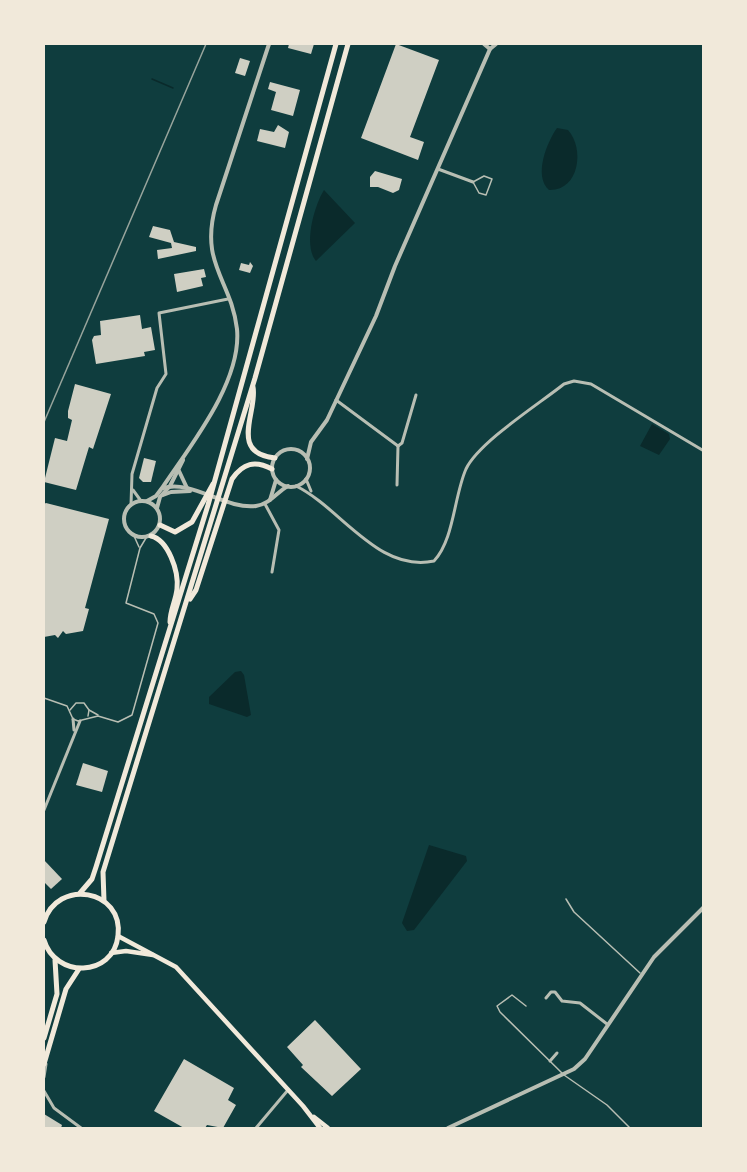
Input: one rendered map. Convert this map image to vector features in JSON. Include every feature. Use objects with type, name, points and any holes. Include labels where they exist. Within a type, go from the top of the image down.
[{"type":"main road","points":[[80,893],[94,874],[214,483],[336,44]]},
{"type":"main road","points":[[104,901],[103,872],[253,385],[348,44]]},
{"type":"main road","points":[[253,385],[255,395],[246,428],[249,440],[262,455],[275,458]]},
{"type":"main road","points":[[186,605],[196,590],[236,472],[250,463],[263,464],[272,469]]},
{"type":"main road","points":[[160,525],[176,532],[186,528],[202,504],[208,488],[214,483]]},
{"type":"main road","points":[[148,537],[160,540],[165,546],[177,576],[178,588],[170,614],[170,628]]},
{"type":"main road","points":[[44,922],[51,906],[59,899],[80,893],[104,901],[116,916],[118,936],[111,953],[103,962],[79,969],[67,967],[56,960],[45,947],[44,940]]},
{"type":"main road","points":[[118,936],[176,967],[310,1114],[320,1128]]},
{"type":"main road","points":[[111,953],[126,951],[156,955]]},
{"type":"main road","points":[[44,1038],[57,994],[56,960]]},
{"type":"main road","points":[[44,1065],[66,989],[79,969]]},
{"type":"main road","points":[[310,1114],[328,1128]]},
{"type":"street","points":[[131,505],[156,496],[162,488],[209,416],[235,358],[237,330],[214,263],[212,225],[269,44]]},
{"type":"street","points":[[484,44],[490,49]]},
{"type":"street","points":[[311,493],[306,479],[311,442],[336,400],[376,316],[395,266],[490,49],[496,44]]},
{"type":"street","points":[[438,169],[473,182]]},
{"type":"street","points":[[184,456],[170,486],[160,497],[157,508],[160,525],[148,537],[134,536],[125,528],[123,521],[131,505],[132,474],[157,388],[166,374],[159,313],[228,299]]},
{"type":"street","points":[[276,480],[311,493],[383,552],[417,563],[435,561],[444,545],[462,480],[474,458],[488,443],[564,384],[574,381],[585,382],[600,388],[704,451]]},
{"type":"street","points":[[398,486],[398,446],[402,443],[416,395]]},
{"type":"street","points":[[336,400],[398,446]]},
{"type":"street","points":[[298,451],[311,442]]},
{"type":"street","points":[[270,500],[276,480],[272,469],[275,458],[285,450],[298,451],[307,459]]},
{"type":"street","points":[[178,471],[187,489]]},
{"type":"street","points":[[296,486],[306,479]]},
{"type":"street","points":[[162,488],[170,486],[187,489],[246,506],[265,504],[288,486]]},
{"type":"street","points":[[132,489],[144,501],[157,508]]},
{"type":"street","points":[[160,497],[171,492],[194,491]]},
{"type":"street","points":[[265,504],[279,530],[272,572]]},
{"type":"street","points":[[74,719],[74,732]]},
{"type":"street","points":[[44,810],[79,721]]},
{"type":"street","points":[[446,1128],[564,1075],[585,1059],[654,957],[704,907]]},
{"type":"street","points":[[546,998],[550,992],[555,992],[562,1001],[580,1003],[608,1024]]},
{"type":"street","points":[[44,1077],[47,1052]]},
{"type":"street","points":[[550,1061],[557,1053]]},
{"type":"street","points":[[255,1128],[288,1090]]},
{"type":"street","points":[[44,1091],[50,1104],[81,1128]]},
{"type":"lane","points":[[483,176],[492,179],[486,195],[479,193],[473,182],[483,176]]},
{"type":"lane","points":[[134,536],[140,548]]},
{"type":"lane","points":[[70,710],[76,703],[81,702],[98,716],[118,722],[132,715],[158,623],[154,614],[126,603],[140,548],[148,537]]},
{"type":"lane","points":[[44,698],[70,710],[74,719],[79,721],[98,716]]},
{"type":"lane","points":[[88,717],[89,710]]},
{"type":"lane","points":[[566,899],[574,912],[641,974]]},
{"type":"lane","points":[[526,1006],[512,995],[497,1006],[500,1012],[564,1075],[607,1105],[630,1128]]},
{"type":"water","points":[[557,128],[568,130],[573,138],[577,158],[576,168],[567,184],[549,190],[542,176],[543,159]]},
{"type":"water","points":[[324,190],[355,223],[316,261],[310,246],[311,226]]},
{"type":"water","points":[[652,424],[669,434],[670,439],[659,455],[640,446]]},
{"type":"water","points":[[241,671],[244,675],[251,715],[247,717],[209,704],[209,697],[235,672]]},
{"type":"water","points":[[429,845],[466,856],[467,861],[414,930],[407,931],[402,923]]},
{"type":"building","points":[[289,44],[314,44],[311,54],[288,48]]},
{"type":"building","points":[[396,44],[439,60],[410,137],[424,142],[418,160],[361,138]]},
{"type":"building","points":[[240,58],[250,61],[245,76],[235,73]]},
{"type":"building","points":[[270,82],[300,90],[293,116],[271,110],[276,92],[268,89]]},
{"type":"building","points":[[278,125],[289,132],[285,148],[257,141],[260,129],[274,132]]},
{"type":"building","points":[[375,171],[402,179],[399,190],[393,193],[378,187],[370,187],[370,177]]},
{"type":"building","points":[[153,226],[170,230],[174,242],[196,247],[196,251],[158,259],[157,250],[172,248],[171,243],[149,237]]},
{"type":"building","points":[[250,262],[253,266],[250,273],[239,270],[241,263],[249,265]]},
{"type":"building","points":[[204,269],[206,277],[201,278],[203,286],[177,292],[174,274]]},
{"type":"building","points":[[140,315],[142,329],[151,327],[155,350],[144,352],[145,356],[96,364],[92,340],[94,336],[101,335],[100,321]]},
{"type":"building","points":[[75,384],[111,394],[93,449],[89,447],[76,490],[44,482],[55,438],[67,441],[72,420],[68,418],[68,411]]},
{"type":"building","points":[[144,458],[156,461],[151,482],[143,482],[139,478]]},
{"type":"building","points":[[44,504],[109,519],[85,608],[89,609],[83,631],[66,634],[63,631],[58,638],[55,635],[44,637]]},
{"type":"building","points":[[83,763],[108,771],[102,792],[76,785]]},
{"type":"building","points":[[44,860],[62,879],[51,889],[44,882]]},
{"type":"building","points":[[315,1020],[361,1069],[332,1096],[301,1067],[303,1065],[287,1047]]},
{"type":"building","points":[[184,1059],[234,1088],[228,1100],[236,1105],[223,1128],[207,1125],[205,1128],[184,1128],[154,1111]]},
{"type":"building","points":[[44,1114],[62,1125],[61,1128],[44,1128]]},
{"type":"waterway","points":[[152,79],[173,88]]},
{"type":"railway","points":[[44,422],[206,44]]}]
